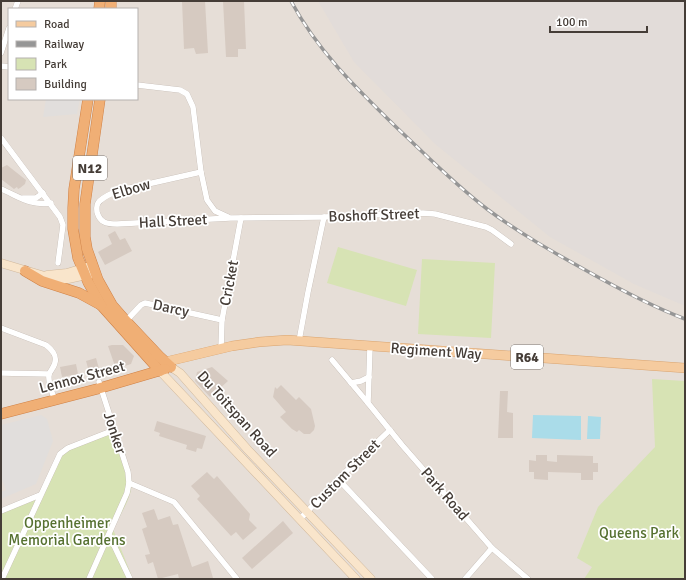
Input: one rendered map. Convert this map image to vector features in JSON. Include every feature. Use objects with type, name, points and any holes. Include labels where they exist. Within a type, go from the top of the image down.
[{"type":"highway","name":"N12","points":[[84,272],[78,258],[74,238],[73,208],[75,182],[88,100]]},
{"type":"highway","name":"N12","points":[[94,268],[87,250],[84,210],[100,100]]},
{"type":"highway","name":"Du Toitspan Road","points":[[94,268],[98,280],[107,296],[162,366]]},
{"type":"highway","points":[[25,271],[42,281],[78,293],[101,305]]},
{"type":"highway","name":"Du Toitspan Road","points":[[84,272],[101,305],[162,366]]},
{"type":"highway","name":"Lennox Street","points":[[1,414],[162,366]]},
{"type":"highway","name":"Lennox Street","points":[[1,407],[54,397]]},
{"type":"main road","name":"Regiment Way","points":[[162,366],[177,358],[189,357],[221,348],[259,342],[299,341],[685,368]]},
{"type":"street","points":[[1,53],[8,31]]},
{"type":"street","points":[[138,85],[183,92],[190,100],[193,107],[205,196],[208,203],[218,213],[230,218]]},
{"type":"street","points":[[1,138],[51,203],[63,222],[58,263]]},
{"type":"street","name":"Elbow","points":[[117,224],[106,223],[99,217],[97,208],[98,203],[107,196],[122,189],[201,172]]},
{"type":"street","points":[[1,189],[33,204],[51,203]]},
{"type":"street","points":[[22,198],[32,199],[43,193]]},
{"type":"street","name":"Boshoff Street","points":[[230,218],[324,217],[423,213],[435,214],[486,227],[512,244]]},
{"type":"street","points":[[299,341],[324,217]]},
{"type":"street","name":"Hall Street","points":[[117,224],[230,218]]},
{"type":"street","name":"Cricket","points":[[221,348],[222,320],[241,218]]},
{"type":"street","points":[[1,263],[58,280],[68,280],[94,268]]},
{"type":"street","name":"Darcy","points":[[126,321],[145,302],[222,320]]},
{"type":"street","points":[[1,328],[46,345],[53,350],[56,356],[56,362],[49,374],[50,386],[54,397]]},
{"type":"street","points":[[368,403],[370,346]]},
{"type":"street","name":"Park Road","points":[[332,360],[492,548],[528,579]]},
{"type":"street","name":"Du Toitspan Road","points":[[162,366],[180,373],[248,450],[371,579]]},
{"type":"street","name":"Du Toitspan Road","points":[[162,366],[356,579]]},
{"type":"street","points":[[1,373],[49,374]]},
{"type":"street","points":[[351,383],[361,381],[369,377]]},
{"type":"street","name":"Jonker","points":[[100,385],[128,472],[129,483]]},
{"type":"street","points":[[2,579],[57,459],[68,448],[114,430]]},
{"type":"street","name":"Custom Street","points":[[300,519],[338,479],[390,430]]},
{"type":"street","points":[[338,479],[432,579]]},
{"type":"street","points":[[89,579],[127,494],[129,483],[174,502],[237,579]]},
{"type":"street","points":[[1,511],[40,495]]},
{"type":"street","points":[[109,535],[130,579]]},
{"type":"street","points":[[465,579],[492,548]]},
{"type":"shaded area","points":[[1,1],[685,1],[685,579],[1,579]]},
{"type":"shaded area","points":[[318,1],[685,1],[685,306],[634,284],[550,237],[435,144],[354,62]]},
{"type":"shaded area","points":[[46,100],[80,100],[77,114],[43,117]]},
{"type":"shaded area","points":[[41,415],[47,419],[53,441],[36,484],[1,499],[1,492],[6,490],[1,477],[1,425]]},
{"type":"green space","points":[[338,247],[417,270],[406,306],[327,283]]},
{"type":"green space","points":[[422,259],[495,263],[491,338],[418,334]]},
{"type":"green space","name":"Queens Park","points":[[652,379],[685,381],[685,579],[584,579],[592,567],[577,558],[598,507],[655,447]]},
{"type":"green space","name":"Oppenheimer Memorial Gardens","points":[[117,431],[132,481],[132,487],[123,511],[113,529],[133,579],[1,579],[1,512],[43,493],[62,452]]},
{"type":"water","points":[[533,415],[581,416],[581,440],[532,438]]},
{"type":"water","points":[[588,416],[601,417],[600,439],[587,439]]},
{"type":"building","points":[[182,1],[205,1],[208,53],[196,54],[194,48],[184,49]]},
{"type":"building","points":[[223,1],[244,1],[246,49],[238,49],[238,57],[226,57]]},
{"type":"building","points":[[7,165],[26,180],[25,184],[20,188],[18,189],[17,187],[14,189],[1,179],[1,168]]},
{"type":"building","points":[[115,231],[120,240],[125,238],[132,251],[105,265],[98,252],[112,244],[108,235]]},
{"type":"building","points":[[123,345],[134,356],[131,364],[116,369],[108,346]]},
{"type":"building","points":[[96,358],[100,372],[90,375],[86,361]]},
{"type":"building","points":[[76,364],[78,374],[62,377],[60,367]]},
{"type":"building","points":[[212,367],[228,381],[210,397],[195,381],[197,372]]},
{"type":"building","points":[[281,385],[296,400],[299,397],[311,409],[315,426],[314,430],[310,434],[304,434],[299,430],[297,432],[280,417],[286,412],[273,397],[275,387],[277,389]]},
{"type":"building","points":[[500,391],[508,391],[507,412],[513,413],[513,438],[498,438]]},
{"type":"building","points":[[157,421],[206,436],[202,449],[197,448],[196,452],[186,449],[187,445],[159,436],[160,433],[154,431]]},
{"type":"building","points":[[536,455],[547,455],[547,461],[557,462],[557,455],[593,456],[593,463],[598,463],[598,472],[593,472],[593,480],[581,480],[581,473],[548,472],[548,480],[534,479],[534,472],[529,472],[529,460],[536,461]]},
{"type":"building","points":[[207,472],[214,479],[217,476],[250,514],[249,520],[257,528],[243,540],[236,532],[231,536],[197,499],[200,496],[191,486]]},
{"type":"building","points":[[154,509],[158,520],[170,516],[173,525],[178,524],[192,567],[208,561],[213,578],[179,579],[178,574],[158,579],[153,562],[148,564],[145,555],[150,554],[142,529],[147,527],[142,513]]},
{"type":"building","points":[[283,521],[293,533],[252,569],[242,558]]},
{"type":"railway","points":[[291,1],[313,36],[351,82],[451,179],[487,209],[511,226],[562,257],[635,297],[685,319]]}]
